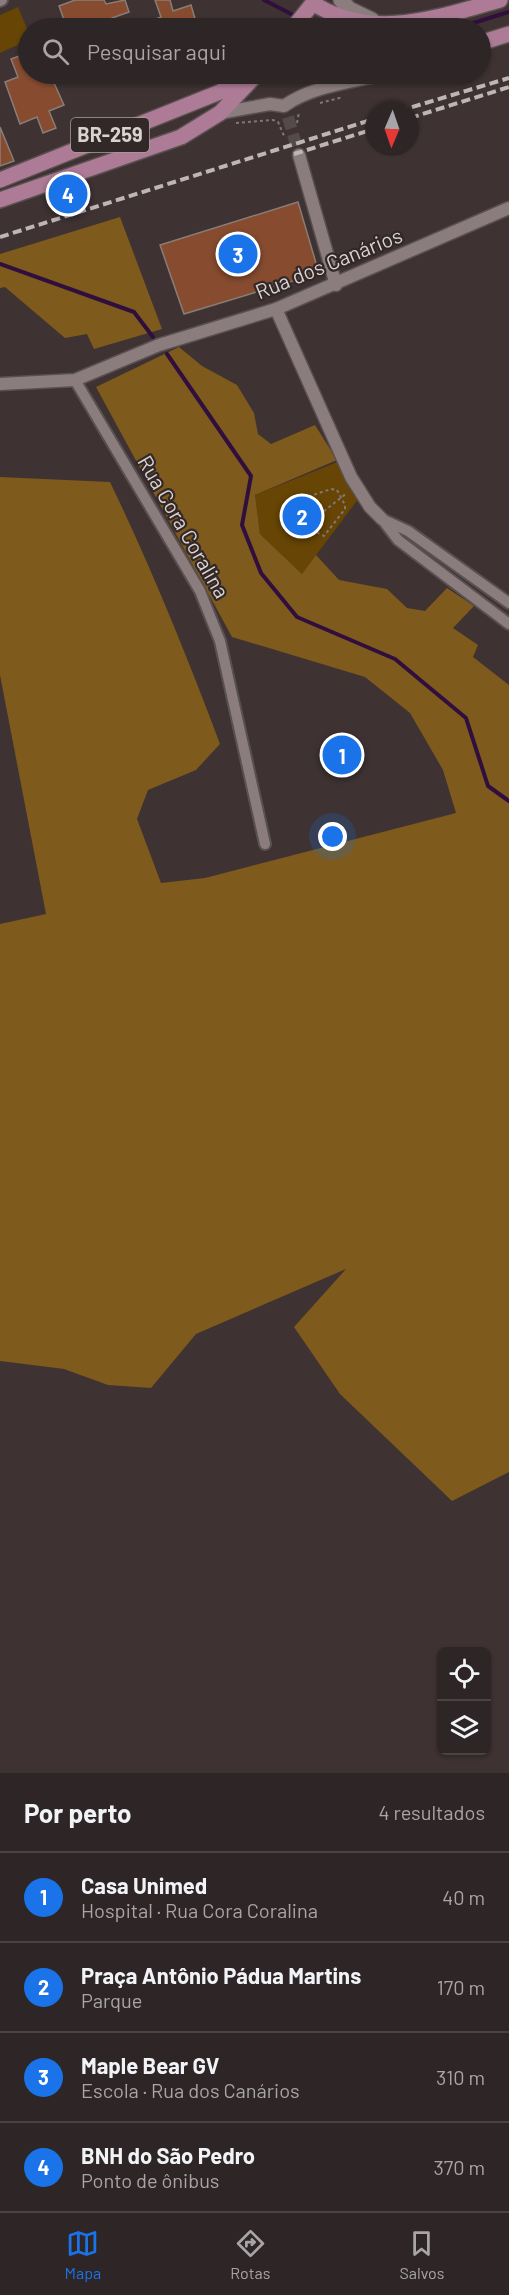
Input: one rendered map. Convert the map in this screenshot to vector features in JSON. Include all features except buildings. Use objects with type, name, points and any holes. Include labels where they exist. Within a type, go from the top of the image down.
[{"type":"main road","points":[[341,0],[356,13],[367,18]]},
{"type":"main road","points":[[433,18],[500,0]]},
{"type":"main road","points":[[301,18],[312,3],[340,18]]},
{"type":"main road","points":[[491,40],[509,34]]},
{"type":"main road","name":"BR-259","points":[[0,180],[236,84]]},
{"type":"main road","name":"BR-259","points":[[0,200],[181,137],[218,114],[246,84]]},
{"type":"main road","points":[[91,143],[101,164]]},
{"type":"street","points":[[218,114],[270,104],[290,115],[310,92],[343,84]]},
{"type":"street","points":[[299,155],[336,285]]},
{"type":"street","name":"Rua dos Canários","points":[[0,384],[75,380],[159,345],[276,309],[336,285],[509,208]]},
{"type":"street","points":[[276,309],[356,486],[398,540],[509,624]]},
{"type":"street","name":"Rua Cora Coralina","points":[[75,380],[200,591],[210,614],[220,641],[266,844]]},
{"type":"street","points":[[382,519],[408,531],[509,603]]},
{"type":"path","points":[[290,115],[297,117],[302,108]]},
{"type":"path","points":[[218,114],[236,123],[273,120],[278,122],[285,138]]},
{"type":"path","points":[[319,515],[356,486]]},
{"type":"path","points":[[303,508],[301,499],[331,489],[337,490],[342,497],[345,509],[324,536],[316,532]]},
{"type":"path","points":[[303,508],[312,509],[319,515],[320,524],[316,532],[307,536],[295,530],[293,517],[303,508]]},
{"type":"shaded area","points":[[18,7],[23,18],[18,18],[18,45],[0,53],[0,15]]},
{"type":"shaded area","points":[[120,217],[162,329],[94,349],[87,334],[65,338],[5,287],[0,288],[0,254]]},
{"type":"shaded area","points":[[179,347],[202,366],[237,385],[254,413],[258,434],[271,444],[315,425],[337,460],[255,495],[260,534],[302,574],[316,555],[339,580],[387,589],[407,608],[425,611],[447,588],[474,606],[453,628],[478,645],[473,657],[509,685],[509,1472],[452,1501],[340,1394],[294,1327],[346,1269],[196,1334],[151,1388],[108,1385],[64,1369],[0,1361],[0,924],[46,914],[0,675],[0,477],[110,482],[195,678],[220,744],[196,770],[148,790],[137,819],[161,883],[205,878],[456,813],[443,770],[410,713],[365,677],[232,637],[96,387]]},
{"type":"shaded area","points":[[340,461],[359,498],[302,574],[260,534],[255,495]]},
{"type":"waterway","points":[[264,0],[297,17]]},
{"type":"waterway","points":[[490,18],[509,12]]},
{"type":"waterway","points":[[0,264],[134,312],[153,337]]},
{"type":"waterway","points":[[167,354],[251,476],[242,525],[261,573],[297,617],[395,659],[466,718],[488,786],[509,801]]},
{"type":"tunnel","points":[[288,117],[299,155]]},
{"type":"railway","points":[[491,83],[509,78]]},
{"type":"railway","points":[[419,105],[489,84]]},
{"type":"railway","points":[[419,115],[509,87]]},
{"type":"railway","points":[[0,237],[365,122]]},
{"type":"railway","points":[[294,154],[365,132]]},
{"type":"place","name":"BNH do São Pedro","points":[[68,194]]},
{"type":"place","name":"Maple Bear GV","points":[[238,254]]},
{"type":"place","name":"Praça Antônio Pádua Martins","points":[[302,516]]},
{"type":"place","name":"Casa Unimed","points":[[342,755]]}]
